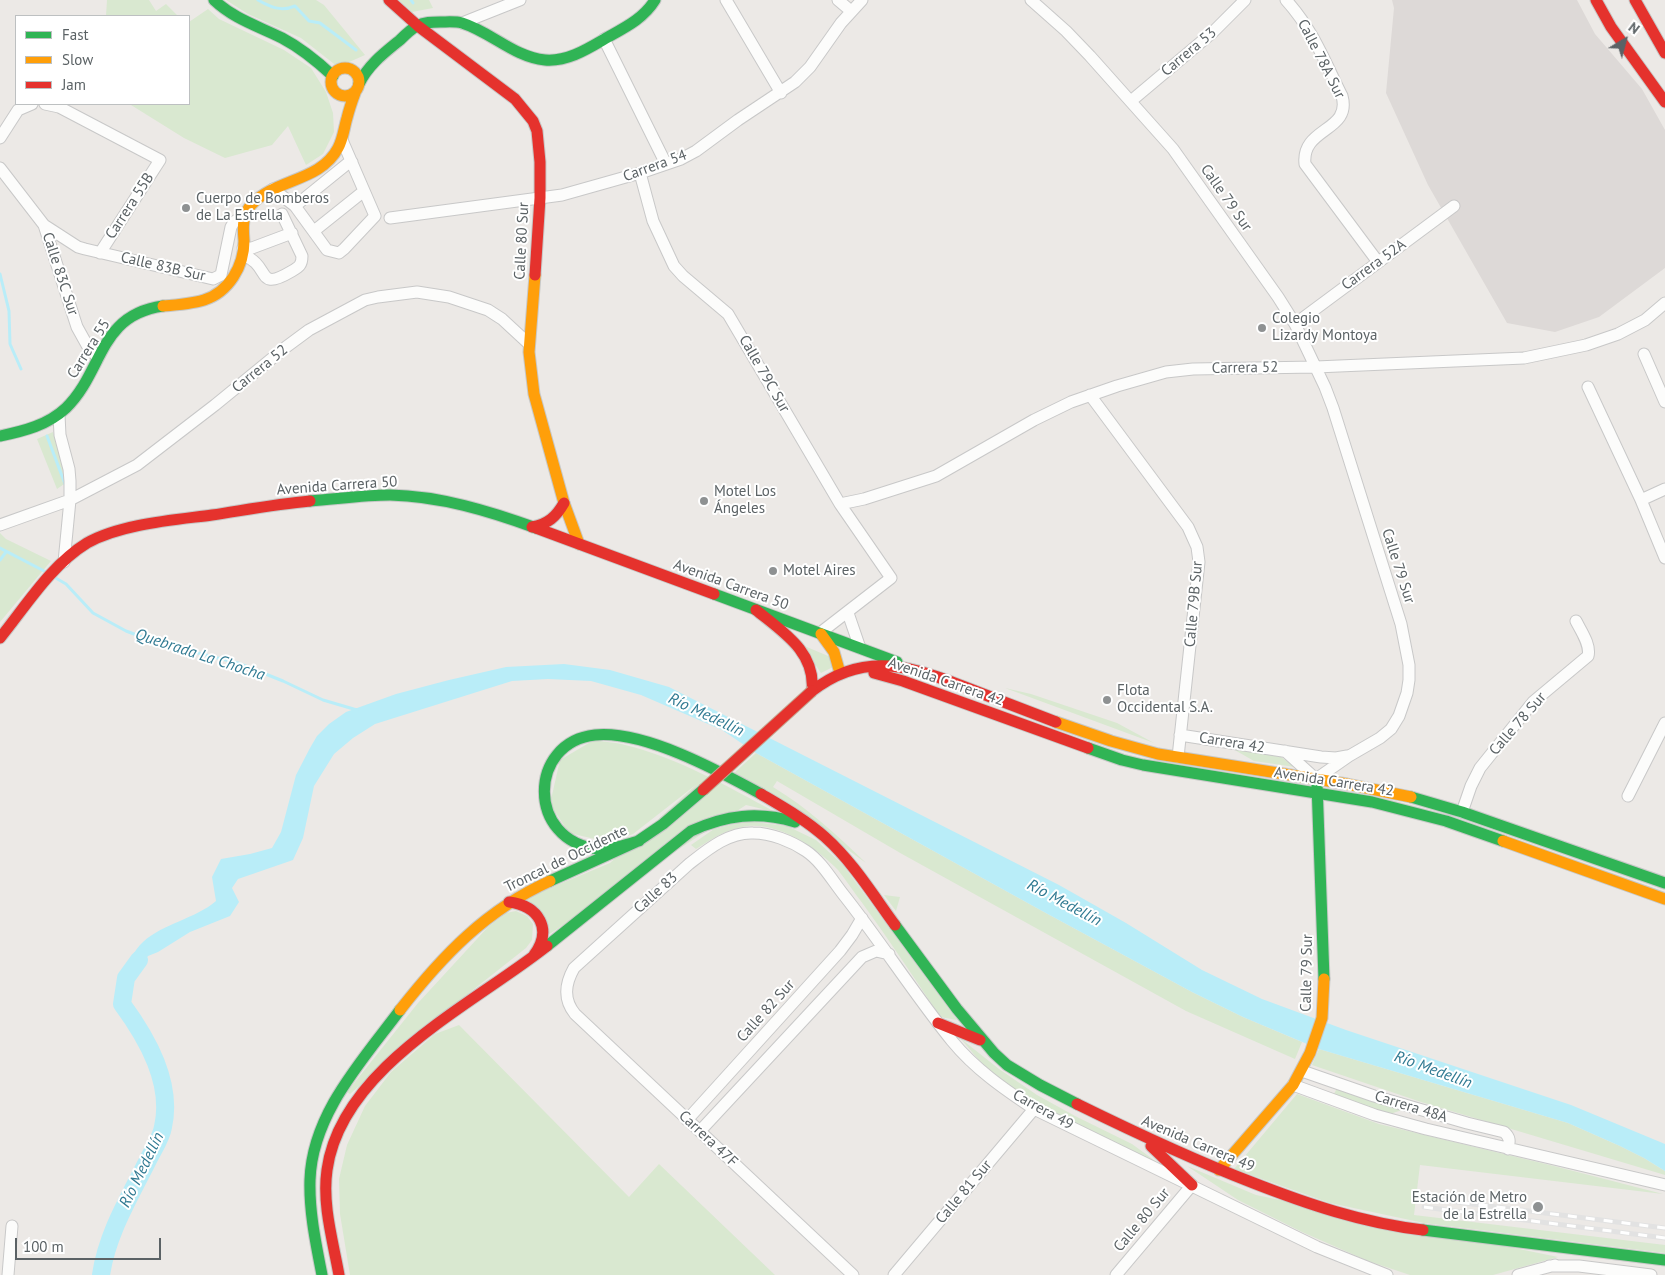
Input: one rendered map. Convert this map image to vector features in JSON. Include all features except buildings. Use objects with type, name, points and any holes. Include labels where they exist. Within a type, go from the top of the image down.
[{"type":"main road","points":[[214,0],[230,15],[298,47],[332,76]]},
{"type":"main road","name":"Calle 80 Sur","points":[[389,0],[418,26],[515,99],[533,121],[537,131],[540,162],[540,198],[533,314],[528,352],[534,394],[553,449],[564,504],[579,544]]},
{"type":"main road","points":[[245,215],[249,207],[257,199],[273,189],[323,167],[337,152],[362,76],[371,64],[418,26],[432,22],[462,23],[477,29],[513,50],[544,60],[571,56],[635,21],[645,13],[655,0]]},
{"type":"main road","points":[[1596,0],[1615,33],[1665,102]]},
{"type":"main road","points":[[1635,0],[1665,53]]},
{"type":"main road","points":[[346,121],[332,85],[332,76],[338,70],[363,67],[371,64]]},
{"type":"main road","points":[[346,69],[351,70],[357,75],[357,89]]},
{"type":"main road","points":[[336,93],[346,96],[357,89]]},
{"type":"main road","name":"Carrera 55","points":[[0,436],[24,431],[59,415],[77,396],[98,358],[119,326],[138,313],[162,305],[185,304],[218,294],[229,282],[243,252],[245,215]]},
{"type":"main road","name":"Avenida Carrera 50","points":[[0,638],[60,565],[86,544],[108,533],[157,523],[300,502],[389,495],[435,499],[473,508],[532,527],[913,668]]},
{"type":"main road","points":[[532,527],[550,522],[558,515],[564,504]]},
{"type":"main road","points":[[756,610],[805,656],[814,674],[812,691]]},
{"type":"main road","points":[[820,633],[836,652],[840,664],[840,673]]},
{"type":"main road","name":"Avenida Carrera 42","points":[[840,673],[880,664],[913,668],[1116,743],[1158,754],[1316,779],[1411,797],[1462,812],[1665,883]]},
{"type":"main road","name":"Troncal de Occidente","points":[[322,1275],[310,1212],[309,1190],[310,1169],[320,1128],[329,1109],[390,1023],[418,988],[462,939],[492,914],[509,902],[542,885],[639,841],[668,820],[703,790],[812,691],[829,678],[840,673]]},
{"type":"main road","name":"Avenida Carrera 42","points":[[840,673],[874,673],[903,681],[1122,760],[1247,783],[1372,802],[1426,815],[1665,899]]},
{"type":"main road","points":[[639,841],[612,848],[598,849],[580,844],[563,835],[554,826],[548,816],[544,799],[544,787],[547,773],[554,760],[564,748],[574,741],[590,735],[608,734],[668,750],[733,778],[808,824],[835,846]]},
{"type":"main road","points":[[1180,740],[1218,751],[1260,770]]},
{"type":"main road","points":[[1198,760],[1247,783]]},
{"type":"main road","name":"Calle 79 Sur","points":[[1219,1170],[1293,1085],[1310,1053],[1322,1018],[1324,1001],[1316,779]]},
{"type":"main road","points":[[340,1275],[327,1210],[326,1190],[331,1151],[346,1115],[357,1099],[400,1052],[528,960],[691,831],[736,815],[758,814],[780,817],[803,825],[835,846]]},
{"type":"main road","name":"Avenida Carrera 49","points":[[835,846],[861,878],[956,1009],[983,1042],[1008,1065],[1024,1076],[1138,1135],[1219,1170],[1301,1202],[1363,1220],[1411,1228],[1665,1260]]},
{"type":"main road","points":[[509,902],[519,903],[528,907],[536,914],[541,924],[541,944],[536,953],[528,960]]},
{"type":"main road","points":[[938,1022],[983,1042]]},
{"type":"main road","points":[[1138,1135],[1192,1185]]},
{"type":"street","points":[[462,23],[520,0]]},
{"type":"street","points":[[726,0],[781,93]]},
{"type":"street","points":[[838,0],[851,11]]},
{"type":"street","name":"Carrera 54","points":[[390,218],[562,195],[640,173],[696,151],[738,120],[796,82],[810,67],[851,11],[862,0]]},
{"type":"street","name":"Calle 79 Sur","points":[[1031,0],[1066,31],[1173,149],[1278,296],[1325,387],[1401,624],[1409,666],[1407,693],[1399,716],[1391,729],[1316,779]]},
{"type":"street","name":"Carrera 53","points":[[1130,100],[1213,32],[1245,0]]},
{"type":"street","name":"Calle 78A Sur","points":[[1286,0],[1302,19],[1312,35],[1342,96],[1344,106],[1343,114],[1307,146],[1304,154],[1305,164],[1378,262]]},
{"type":"street","points":[[604,38],[666,164]]},
{"type":"street","points":[[0,138],[18,110],[30,105]]},
{"type":"street","name":"Carrera 55B","points":[[50,105],[59,107],[160,160],[100,253]]},
{"type":"street","points":[[273,189],[296,206],[327,250],[339,253],[375,216],[342,140]]},
{"type":"street","points":[[296,206],[347,164],[352,162]]},
{"type":"street","name":"Calle 83C Sur","points":[[0,168],[44,225],[76,327],[98,358]]},
{"type":"street","name":"Calle 79C Sur","points":[[640,173],[653,221],[674,266],[728,314],[840,504],[891,578],[848,613]]},
{"type":"street","points":[[314,231],[364,191]]},
{"type":"street","name":"Carrera 52A","points":[[1294,324],[1454,206]]},
{"type":"street","points":[[282,214],[292,233],[302,256],[302,263],[299,267],[271,281],[265,277],[260,266],[243,252],[292,233]]},
{"type":"street","name":"Calle 83B Sur","points":[[44,225],[78,247],[213,279],[221,275],[234,222],[245,215]]},
{"type":"street","name":"Carrera 52","points":[[0,525],[70,500],[137,465],[309,330],[365,300],[417,292],[449,297],[488,310],[502,319],[529,344]]},
{"type":"street","name":"Carrera 52","points":[[840,504],[864,499],[936,476],[1034,420],[1090,394],[1166,372],[1193,369],[1316,367],[1524,358],[1586,345],[1618,334],[1645,320],[1665,304]]},
{"type":"street","points":[[1644,354],[1665,402]]},
{"type":"street","points":[[1588,387],[1641,500],[1665,558]]},
{"type":"street","name":"Calle 79B Sur","points":[[1090,394],[1188,528],[1197,547],[1200,562],[1178,757]]},
{"type":"street","points":[[59,415],[60,435],[69,469],[70,500],[60,565]]},
{"type":"street","points":[[1641,500],[1665,489]]},
{"type":"street","points":[[820,633],[848,613],[860,648]]},
{"type":"street","name":"Calle 78 Sur","points":[[1462,812],[1470,786],[1480,768],[1533,702],[1588,656],[1588,645],[1576,621]]},
{"type":"street","points":[[1628,796],[1664,727]]},
{"type":"street","name":"Carrera 42","points":[[1180,740],[1285,751],[1329,758],[1349,756]]},
{"type":"street","name":"Carrera 42","points":[[1285,751],[1316,779]]},
{"type":"street","name":"Calle 83","points":[[567,1001],[566,984],[574,968],[706,850],[721,841],[752,832],[782,839]]},
{"type":"street","name":"Carrera 49","points":[[782,839],[808,852],[819,863],[963,1053],[983,1072],[1034,1109],[1317,1247],[1387,1275]]},
{"type":"street","name":"Calle 82 Sur","points":[[688,1120],[840,951],[862,918]]},
{"type":"street","points":[[700,1132],[862,957],[876,951],[889,954]]},
{"type":"street","name":"Carrera 47F","points":[[567,1001],[575,1014],[853,1275]]},
{"type":"street","name":"Carrera 48A","points":[[1302,1071],[1417,1109],[1504,1132],[1510,1140],[1508,1149]]},
{"type":"street","points":[[1329,1098],[1329,1091],[1335,1083]]},
{"type":"street","name":"Carrera 48A","points":[[1293,1085],[1375,1115],[1408,1124],[1665,1186]]},
{"type":"street","name":"Calle 81 Sur","points":[[894,1275],[1034,1109]]},
{"type":"street","name":"Calle 80 Sur","points":[[1116,1275],[1192,1185]]},
{"type":"street","points":[[8,1275],[12,1226]]},
{"type":"street","points":[[1518,1275],[1604,1252]]},
{"type":"street","points":[[1549,1266],[1558,1275]]},
{"type":"street","points":[[1549,1266],[1579,1266],[1651,1275]]},
{"type":"shaded area","points":[[1392,0],[1577,0],[1595,34],[1642,89],[1665,130],[1665,268],[1599,317],[1555,332],[1507,323],[1428,185],[1386,93],[1394,8]]},
{"type":"green space","points":[[107,0],[149,0],[156,11],[166,4],[177,15],[106,15]]},
{"type":"green space","points":[[226,0],[316,0],[324,5],[365,55],[338,67],[301,38],[248,14]]},
{"type":"green space","points":[[399,0],[429,0],[433,8],[412,12]]},
{"type":"green space","points":[[208,9],[219,19],[284,50],[311,68],[326,92],[333,113],[334,132],[323,154],[306,165],[288,126],[272,145],[225,158],[184,138],[131,105],[190,105],[190,21]]},
{"type":"green space","points":[[53,432],[67,482],[57,489],[37,439]]},
{"type":"green space","points":[[0,533],[6,539],[51,561],[0,622]]},
{"type":"green space","points":[[802,645],[833,658],[835,666],[821,673]]},
{"type":"green space","points":[[1005,688],[1031,694],[1117,723],[1154,743]]},
{"type":"green space","points":[[594,740],[621,744],[664,757],[739,792],[775,812],[746,805],[548,935],[524,899],[610,863],[697,784],[633,834],[608,842],[569,833],[550,804],[560,760]]},
{"type":"green space","points":[[1233,749],[1281,757],[1295,767],[1254,761]]},
{"type":"green space","points":[[756,753],[1192,992],[1243,1017],[1302,1042],[1295,1059],[1186,1011],[902,854],[777,781],[773,787],[810,813],[866,863],[815,826],[733,774]]},
{"type":"green space","points":[[746,821],[787,826],[816,840],[843,865],[957,1020],[940,1017],[893,946],[841,874],[820,853],[785,833],[760,826],[741,827],[727,832],[696,849],[691,845],[714,829]]},
{"type":"green space","points":[[884,895],[900,897],[896,911]]},
{"type":"green space","points":[[516,911],[527,916],[533,924],[532,940],[526,948],[445,1012],[350,1094],[347,1092],[418,1003],[488,927],[506,913]]},
{"type":"green space","points":[[459,1025],[629,1197],[659,1164],[775,1275],[350,1275],[340,1214],[339,1179],[347,1145],[365,1106],[391,1072],[435,1034]]},
{"type":"green space","points":[[960,1038],[999,1069],[1037,1095],[1132,1144],[1158,1163],[1091,1133],[1027,1098],[1007,1085],[988,1069]]},
{"type":"green space","points":[[1319,1049],[1568,1123],[1644,1158],[1665,1171],[1665,1175],[1421,1102],[1312,1065]]},
{"type":"green space","points":[[1337,1088],[1402,1110],[1390,1114],[1333,1096]]},
{"type":"green space","points":[[1297,1094],[1379,1124],[1663,1194],[1420,1165],[1414,1215],[1665,1245],[1665,1253],[1424,1223],[1330,1203],[1234,1169]]},
{"type":"green space","points":[[1187,1166],[1256,1195],[1558,1257],[1493,1275],[1410,1275],[1368,1261],[1302,1232],[1238,1200]]},
{"type":"water","points":[[564,664],[610,670],[669,687],[1059,885],[1126,923],[1202,970],[1262,999],[1346,1030],[1571,1105],[1665,1144],[1665,1171],[1620,1146],[1568,1123],[1319,1049],[1243,1017],[1192,992],[1044,912],[756,753],[722,730],[641,695],[591,681],[548,679],[512,681],[375,724],[353,738],[334,754],[314,786],[303,838],[293,860],[238,879],[232,888],[239,902],[230,916],[190,932],[148,956],[131,983],[122,975],[134,953],[143,942],[160,930],[199,912],[216,901],[212,877],[221,859],[272,848],[281,832],[296,775],[310,748],[317,736],[329,724],[346,712],[396,694],[506,667]]},
{"type":"waterway","points":[[258,0],[276,8],[285,9],[295,6],[309,21],[320,23],[356,50]]},
{"type":"waterway","name":"Quebrada La Chocha","points":[[0,274],[9,311],[10,344],[21,369]]},
{"type":"waterway","name":"Quebrada La Chocha","points":[[47,436],[65,484]]},
{"type":"waterway","points":[[0,548],[46,572]]},
{"type":"waterway","points":[[0,560],[6,552]]},
{"type":"waterway","name":"Quebrada La Chocha","points":[[54,577],[66,584],[93,613],[126,631],[158,643],[238,663],[323,700],[357,710]]},
{"type":"waterway","name":"Río Medellín","points":[[101,1275],[113,1231],[163,1127],[164,1094],[156,1062],[149,1046],[122,1004],[126,978],[139,960]]},
{"type":"railway","points":[[1425,1198],[1665,1228]]},
{"type":"railway","points":[[1424,1207],[1665,1238]]},
{"type":"traffic: fast","points":[[214,0],[238,17],[296,46],[333,76]]},
{"type":"traffic: fast","points":[[359,84],[377,60],[410,30],[422,24],[431,22],[462,23],[523,54],[534,58],[554,60],[570,57],[621,30],[646,12],[655,0]]},
{"type":"traffic: fast","points":[[0,436],[44,423],[59,414],[78,393],[114,332],[126,321],[142,311],[163,306]]},
{"type":"traffic: fast","points":[[310,501],[380,495],[427,498],[482,510],[536,528]]},
{"type":"traffic: fast","points":[[714,594],[897,662]]},
{"type":"traffic: fast","points":[[639,841],[614,848],[598,849],[574,842],[558,829],[548,811],[544,792],[548,772],[557,755],[573,742],[595,735],[614,735],[658,745],[703,764],[761,794]]},
{"type":"traffic: fast","points":[[1088,748],[1143,765],[1372,802],[1446,821],[1503,841]]},
{"type":"traffic: fast","points":[[1317,784],[1324,979]]},
{"type":"traffic: fast","points":[[550,881],[638,841],[663,824],[703,790]]},
{"type":"traffic: fast","points":[[1411,797],[1462,812],[1665,883]]},
{"type":"traffic: fast","points":[[547,946],[691,831],[717,821],[742,816],[768,817],[795,822]]},
{"type":"traffic: fast","points":[[895,925],[957,1009],[994,1053],[1007,1065],[1077,1104]]},
{"type":"traffic: fast","points":[[322,1275],[313,1228],[310,1192],[313,1156],[329,1111],[342,1089],[400,1010]]},
{"type":"traffic: fast","points":[[1423,1230],[1665,1260]]},
{"type":"traffic: slow","points":[[345,68],[355,72],[359,82],[355,92],[345,96],[335,92],[331,82],[335,72],[345,68]]},
{"type":"traffic: slow","points":[[163,306],[204,300],[221,291],[228,284],[238,269],[241,260],[244,222],[248,209],[261,196],[309,174],[330,159],[341,141],[355,93]]},
{"type":"traffic: slow","points":[[535,275],[529,352],[534,394],[564,503],[579,544]]},
{"type":"traffic: slow","points":[[821,634],[834,652],[840,673]]},
{"type":"traffic: slow","points":[[1056,722],[1111,741],[1158,754],[1347,784],[1411,797]]},
{"type":"traffic: slow","points":[[1503,841],[1665,899]]},
{"type":"traffic: slow","points":[[400,1010],[449,953],[467,936],[506,906],[550,881]]},
{"type":"traffic: slow","points":[[1219,1170],[1293,1085],[1310,1053],[1322,1018],[1324,979]]},
{"type":"traffic: jam","points":[[389,0],[418,26],[515,99],[533,121],[537,131],[540,162],[540,198],[535,275]]},
{"type":"traffic: jam","points":[[1596,0],[1611,27],[1665,102]]},
{"type":"traffic: jam","points":[[1635,0],[1665,53]]},
{"type":"traffic: jam","points":[[0,638],[51,574],[74,552],[100,537],[115,531],[164,521],[310,501]]},
{"type":"traffic: jam","points":[[532,527],[543,524],[551,519],[564,503]]},
{"type":"traffic: jam","points":[[536,528],[714,594]]},
{"type":"traffic: jam","points":[[756,610],[787,635],[803,654],[809,665],[812,677],[812,691]]},
{"type":"traffic: jam","points":[[812,691],[832,678],[851,670],[871,666],[890,666],[929,674],[1056,722]]},
{"type":"traffic: jam","points":[[874,673],[903,681],[1088,748]]},
{"type":"traffic: jam","points":[[703,790],[812,691]]},
{"type":"traffic: jam","points":[[761,794],[794,814],[825,837],[845,857],[895,925]]},
{"type":"traffic: jam","points":[[509,902],[528,908],[540,920],[542,936],[540,945],[534,955]]},
{"type":"traffic: jam","points":[[339,1275],[327,1210],[327,1170],[337,1133],[357,1100],[384,1069],[415,1041],[547,946]]},
{"type":"traffic: jam","points":[[938,1023],[980,1040]]},
{"type":"traffic: jam","points":[[1077,1104],[1185,1155],[1293,1198],[1357,1218],[1423,1230]]},
{"type":"traffic: jam","points":[[1151,1146],[1192,1185]]},
{"type":"place","name":"Cuerpo de Bomberos de La Estrella","points":[[186,208]]},
{"type":"place","name":"Colegio Lizardy Montoya","points":[[1262,328]]},
{"type":"place","name":"Motel Los Ángeles","points":[[704,501]]},
{"type":"place","name":"Motel Aires","points":[[773,571]]},
{"type":"place","name":"Flota Occidental S.A.","points":[[1107,700]]},
{"type":"place","name":"Estación de Metro de la Estrella","points":[[1538,1207]]}]
